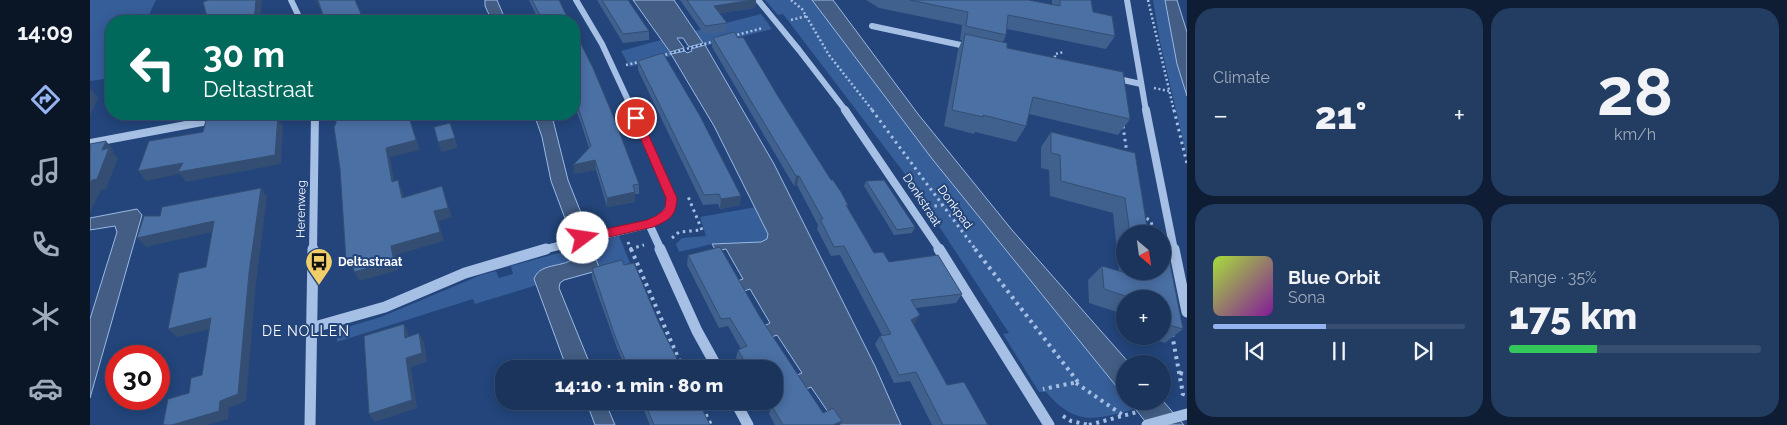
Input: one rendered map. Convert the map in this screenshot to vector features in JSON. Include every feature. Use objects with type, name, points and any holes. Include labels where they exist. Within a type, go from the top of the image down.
[{"type":"street","points":[[290,0],[298,15]]},
{"type":"street","points":[[311,328],[385,307],[465,272],[570,242],[649,224],[660,220],[670,210],[672,198],[606,52],[576,0]]},
{"type":"street","name":"Donkstraat","points":[[758,0],[779,23],[851,118],[914,209],[1049,425]]},
{"type":"street","points":[[1126,0],[1187,312]]},
{"type":"street","points":[[872,26],[981,50]]},
{"type":"street","points":[[1107,77],[1141,84]]},
{"type":"street","points":[[90,143],[214,120]]},
{"type":"street","name":"Herenweg","points":[[310,425],[315,120]]},
{"type":"street","points":[[649,224],[713,360]]},
{"type":"street","points":[[740,410],[748,425]]},
{"type":"street","points":[[1147,425],[1187,414]]},
{"type":"path","name":"Donkpad","points":[[792,0],[809,19],[829,55],[901,146],[972,246],[1048,342],[1078,382],[1076,383]]},
{"type":"path","points":[[1148,0],[1187,164]]},
{"type":"path","points":[[724,38],[779,23]]},
{"type":"path","points":[[660,56],[715,41]]},
{"type":"path","points":[[1055,66],[1055,54],[1064,52]]},
{"type":"path","points":[[626,65],[643,60]]},
{"type":"path","points":[[1122,124],[1128,163]]},
{"type":"path","points":[[1135,212],[1151,221],[1152,225]]},
{"type":"path","points":[[623,229],[679,360]]},
{"type":"path","points":[[1171,326],[1183,394],[1177,402]]},
{"type":"path","points":[[1180,373],[1187,375]]},
{"type":"path","points":[[1045,395],[1040,389],[1076,383],[1124,416]]},
{"type":"path","points":[[704,410],[711,425]]},
{"type":"path","points":[[1057,412],[1071,421],[1089,425],[1142,411]]},
{"type":"shaded area","points":[[90,0],[156,0],[149,15],[105,15],[105,79],[90,81]]},
{"type":"shaded area","points":[[485,0],[497,0],[503,15],[489,15],[485,6]]},
{"type":"shaded area","points":[[633,0],[674,0],[703,43],[689,47],[683,38],[677,38],[684,48],[670,52]]},
{"type":"shaded area","points":[[765,0],[812,0],[933,160],[1116,386],[1116,410],[1131,410],[1096,418],[1086,417],[1066,410],[1046,392],[1039,392],[1003,334],[1009,333],[929,211],[923,211],[917,201],[924,199],[783,14],[778,15]]},
{"type":"shaded area","points":[[812,0],[833,0],[918,114],[1012,230],[1122,355],[1116,355],[1116,386],[933,160]]},
{"type":"shaded area","points":[[1153,0],[1165,0],[1177,64],[1187,96],[1187,157],[1160,42]]},
{"type":"shaded area","points":[[1165,0],[1177,0],[1187,32],[1187,96],[1177,64]]},
{"type":"shaded area","points":[[761,14],[772,29],[705,46],[695,31]]},
{"type":"shaded area","points":[[661,40],[672,56],[630,67],[621,51]]},
{"type":"shaded area","points":[[705,45],[774,164],[875,366],[901,425],[837,425],[811,387],[801,391],[792,377],[802,373],[777,335],[769,338],[762,327],[770,323],[750,289],[741,292],[735,282],[743,279],[726,249],[716,251],[712,244],[761,242],[767,239],[768,234],[714,126],[671,54],[685,51],[687,53],[692,51],[691,49]]},
{"type":"shaded area","points":[[536,120],[553,120],[568,180],[593,243],[604,240],[595,250],[600,270],[564,280],[560,283],[559,288],[588,360],[564,360],[534,279],[542,269],[569,262],[578,253],[551,181],[542,137]]},
{"type":"shaded area","points":[[756,207],[768,234],[767,239],[761,242],[712,244],[679,252],[676,244],[682,238],[706,236],[700,217]]},
{"type":"shaded area","points":[[137,209],[142,215],[90,398],[90,319],[117,232],[115,226],[90,230],[90,218]]},
{"type":"shaded area","points":[[619,236],[630,263],[600,271],[595,250],[604,240]]},
{"type":"shaded area","points":[[577,248],[578,253],[575,259],[534,279],[537,285],[475,304],[473,299],[337,342],[337,330],[381,317],[481,275],[496,271],[499,278],[513,274],[511,266]]},
{"type":"shaded area","points":[[589,410],[609,410],[615,425],[595,425]]},
{"type":"shaded area","points":[[1136,410],[1171,410],[1184,425],[1148,425]]},
{"type":"building","points":[[209,0],[256,0],[255,15],[206,15],[203,2]]},
{"type":"building","points":[[318,0],[355,0],[361,15],[323,15]]},
{"type":"building","points":[[532,0],[559,0],[566,15],[540,15]]},
{"type":"building","points":[[602,0],[628,0],[649,31],[623,34]]},
{"type":"building","points":[[687,0],[752,0],[714,6],[727,23],[705,26]]},
{"type":"building","points":[[910,0],[1028,0],[1060,6],[1060,0],[1091,0],[1093,12],[1112,16],[1115,36],[1008,15],[1006,35],[966,26],[968,12]]},
{"type":"building","points":[[734,32],[738,38],[743,37],[779,98],[831,180],[833,180],[841,192],[848,205],[846,205],[874,253],[883,252],[889,262],[938,255],[962,294],[911,300],[920,315],[911,320],[947,385],[964,382],[988,425],[943,425],[916,372],[899,375],[880,336],[891,334],[844,246],[834,247],[820,219],[823,219],[799,176],[796,176],[713,38]]},
{"type":"building","points":[[965,34],[1007,43],[1007,48],[1123,72],[1130,119],[1033,97],[1026,126],[983,115],[983,117],[952,110]]},
{"type":"building","points":[[580,42],[614,118],[639,184],[633,185],[635,192],[607,198],[595,160],[573,165],[591,146],[580,113]]},
{"type":"building","points":[[663,53],[700,116],[741,196],[721,199],[719,194],[704,195],[638,61]]},
{"type":"building","points":[[206,120],[278,120],[275,155],[178,172],[183,163],[138,171],[149,141],[203,132]]},
{"type":"building","points":[[336,120],[410,120],[416,140],[386,148],[392,182],[398,180],[402,198],[442,186],[448,208],[434,211],[440,232],[391,246],[394,261],[354,272],[353,258],[346,260],[340,169],[334,127]]},
{"type":"building","points":[[450,123],[455,138],[438,142],[434,127]]},
{"type":"building","points":[[1051,132],[1135,153],[1147,225],[1129,225],[1125,198],[1061,181],[1060,155],[1051,153]]},
{"type":"building","points":[[106,141],[102,150],[109,148],[97,179],[92,180],[90,183],[90,144]]},
{"type":"building","points":[[884,180],[915,227],[897,230],[866,181]]},
{"type":"building","points":[[261,188],[249,273],[238,394],[220,401],[219,411],[172,425],[163,425],[166,410],[170,410],[170,398],[189,393],[191,378],[202,375],[211,318],[168,329],[179,273],[206,267],[214,221],[137,238],[144,216],[160,216],[162,207]]},
{"type":"building","points":[[720,247],[760,317],[823,413],[833,408],[842,421],[833,425],[783,425],[774,410],[783,410],[783,360],[744,360],[738,350],[747,346],[730,318],[721,319],[688,255]]},
{"type":"building","points":[[622,260],[624,265],[634,263],[659,323],[678,360],[625,360],[592,268]]},
{"type":"building","points":[[1102,266],[1116,270],[1116,280],[1171,280],[1171,268],[1183,329],[1171,326],[1171,290],[1116,290],[1116,293],[1104,289]]},
{"type":"building","points":[[404,324],[405,338],[419,333],[422,353],[406,358],[412,400],[369,414],[364,336]]},
{"type":"building","points":[[648,410],[702,410],[710,425],[654,425]]},
{"type":"place","name":"Deltastraat","points":[[319,286]]},
{"type":"district","name":"DE NOLLEN","points":[[306,331]]},
{"type":"route","points":[[583,238],[649,224],[660,220],[670,210],[672,198],[636,118]]}]
